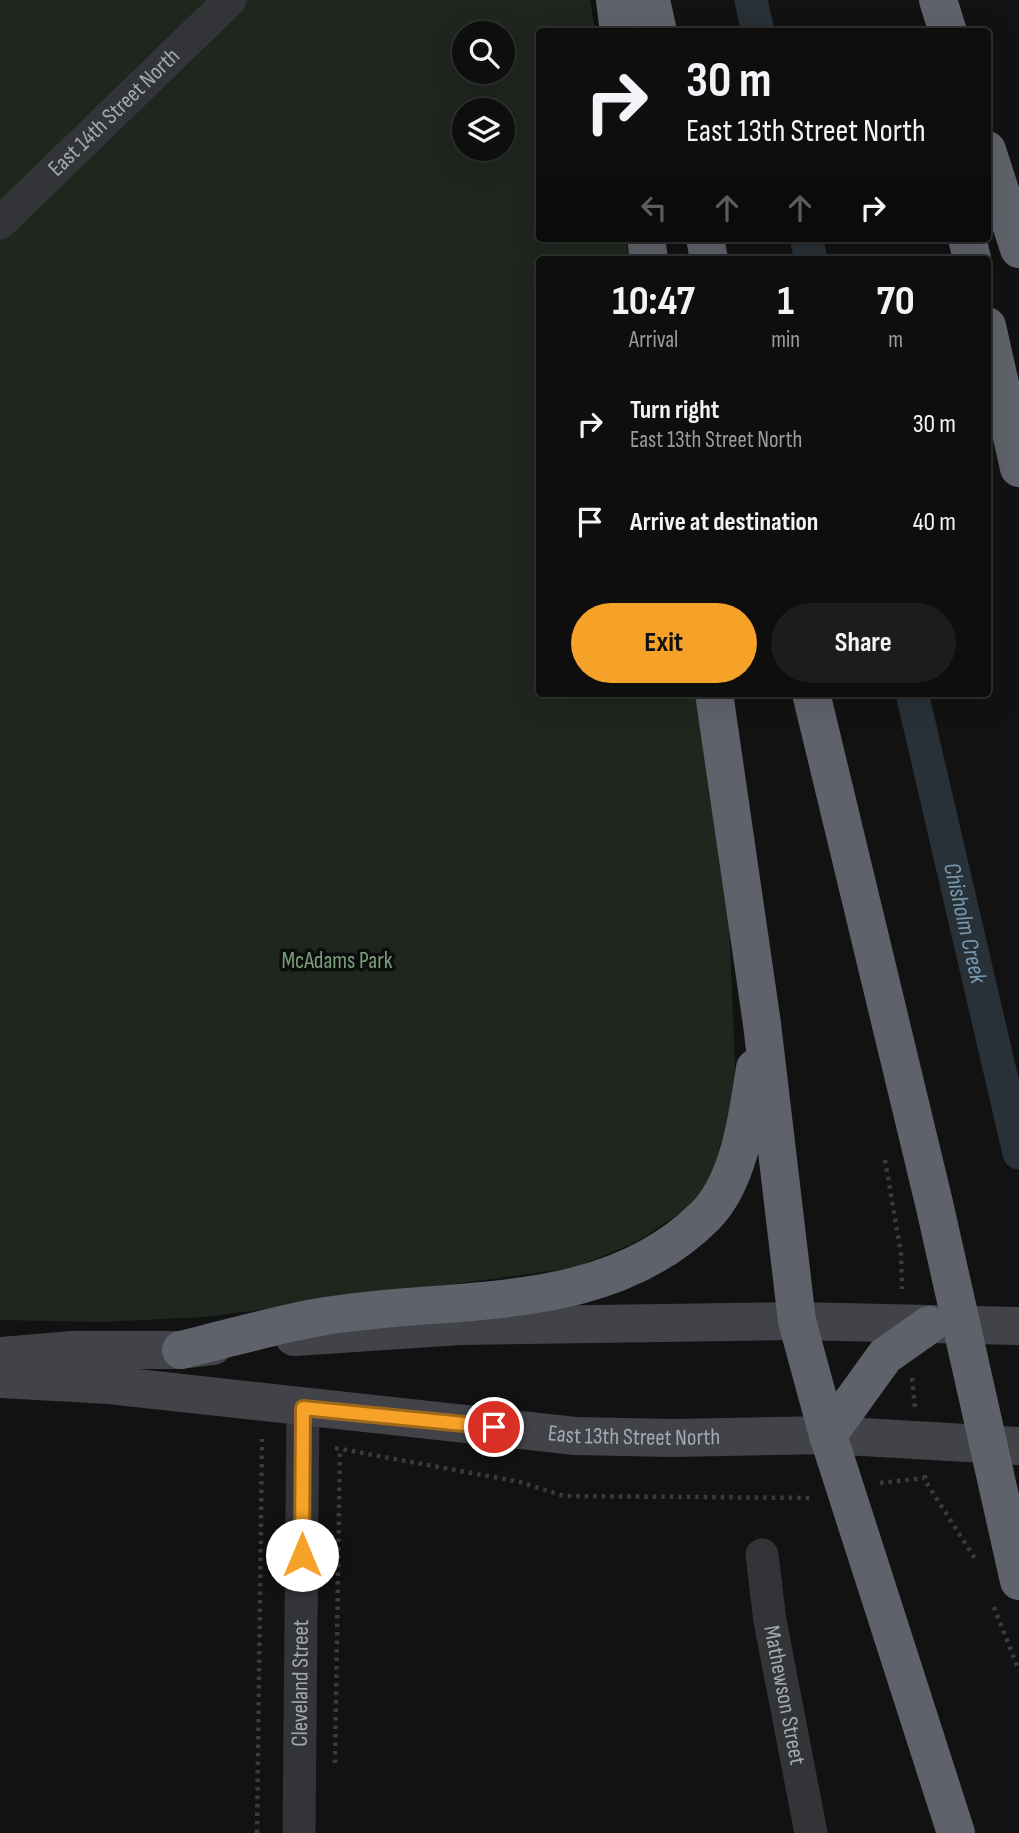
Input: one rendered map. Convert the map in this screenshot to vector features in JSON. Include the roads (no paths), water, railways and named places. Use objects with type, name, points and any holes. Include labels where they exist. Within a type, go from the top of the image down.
[{"type":"highway","points":[[615,0],[618,28]]},
{"type":"highway","points":[[651,0],[657,28]]},
{"type":"highway","points":[[915,0],[921,28]]},
{"type":"highway","points":[[938,0],[947,28]]},
{"type":"highway","points":[[991,162],[1019,249]]},
{"type":"highway","points":[[991,344],[1019,468]]},
{"type":"highway","points":[[715,697],[762,1024],[797,1321],[828,1435],[956,1833]]},
{"type":"highway","points":[[812,697],[934,1203],[1019,1581]]},
{"type":"highway","points":[[181,1350],[321,1317],[534,1294],[594,1283],[650,1260],[707,1215],[736,1166],[748,1114],[762,1024]]},
{"type":"highway","points":[[828,1435],[885,1356],[929,1325]]},
{"type":"main road","points":[[0,1356],[73,1350],[181,1350],[312,1335],[460,1326],[797,1321],[1019,1326]]},
{"type":"main road","name":"East 13th Street North","points":[[0,1379],[109,1385],[303,1426],[672,1438],[828,1435],[1019,1446]]},
{"type":"street","name":"East 14th Street North","points":[[0,223],[230,0]]},
{"type":"street","name":"Cleveland Street","points":[[299,1833],[303,1426]]},
{"type":"street","name":"Mathewson Street","points":[[761,1555],[770,1621],[811,1833]]},
{"type":"waterway","name":"Chisholm Creek","points":[[751,0],[757,28]]},
{"type":"waterway","name":"Chisholm Creek","points":[[807,242],[810,256]]},
{"type":"waterway","name":"Chisholm Creek","points":[[913,697],[1019,1153]]},
{"type":"park label","name":"McAdams Park","points":[[337,961]]}]
